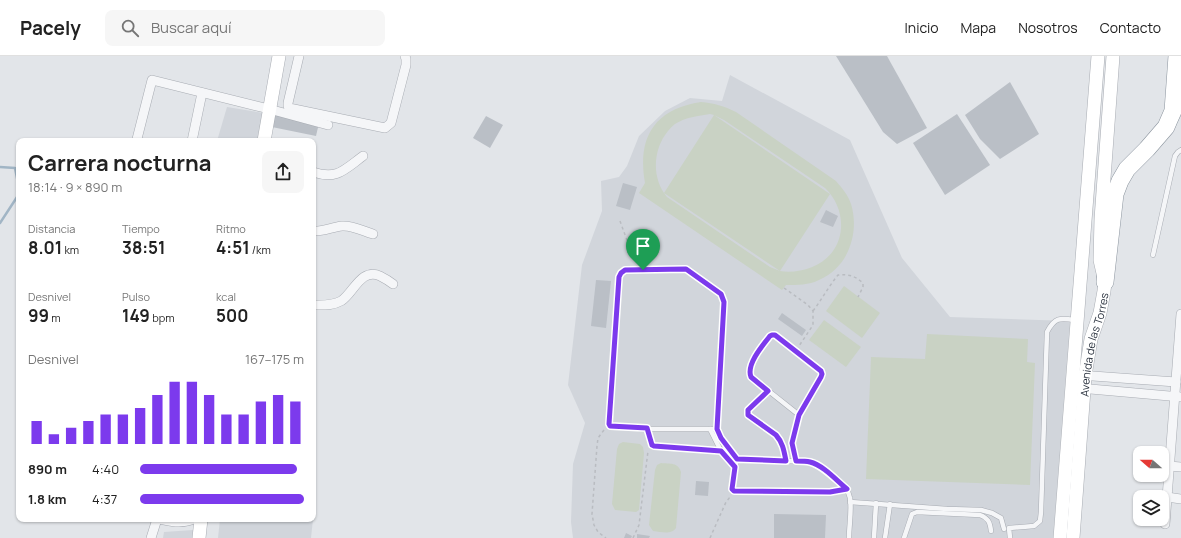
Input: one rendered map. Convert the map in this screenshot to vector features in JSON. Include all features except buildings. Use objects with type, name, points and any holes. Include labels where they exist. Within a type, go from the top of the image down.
[{"type":"highway","points":[[1158,135],[1162,116],[1167,56]]},
{"type":"highway","points":[[1105,282],[1115,194],[1127,169],[1166,127],[1173,111],[1177,56]]},
{"type":"street","points":[[264,138],[279,56]]},
{"type":"street","points":[[299,56],[288,103],[289,108],[385,128],[391,123],[406,65],[406,59],[404,56]]},
{"type":"street","name":"Avenida de las Torres","points":[[1073,538],[1078,382],[1077,320],[1098,56]]},
{"type":"street","name":"Avenida de las Torres","points":[[1060,538],[1078,382],[1102,303],[1105,282],[1100,260],[1101,226],[1113,56]]},
{"type":"street","points":[[137,138],[152,80],[328,125]]},
{"type":"street","points":[[193,138],[202,93]]},
{"type":"street","points":[[316,173],[325,176],[334,175],[363,156]]},
{"type":"street","points":[[316,231],[321,232],[343,226],[352,227],[373,234]]},
{"type":"street","points":[[316,305],[326,306],[342,301],[358,281],[368,275],[378,275],[393,284]]},
{"type":"street","points":[[1181,314],[1179,362],[1176,382],[1178,397],[1176,431],[1169,466],[1181,467]]},
{"type":"street","points":[[1077,320],[1088,323],[1097,321]]},
{"type":"street","points":[[1078,382],[1176,382]]},
{"type":"street","points":[[1078,382],[1178,397]]},
{"type":"street","points":[[1169,497],[1181,499]]},
{"type":"street","points":[[151,538],[157,522]]},
{"type":"street","points":[[199,538],[201,522]]},
{"type":"lane","points":[[1153,255],[1176,156],[1181,150]]},
{"type":"lane","points":[[717,429],[610,426],[619,277],[625,270],[686,269],[721,294],[724,302],[717,429],[721,438],[737,459]]},
{"type":"lane","points":[[1007,528],[1034,526],[1040,520],[1042,512],[1047,332],[1052,323],[1059,320],[1077,320]]},
{"type":"lane","points":[[796,461],[792,443],[799,415],[822,374],[821,371],[796,351],[775,335],[772,335],[756,354],[750,375],[799,415]]},
{"type":"lane","points":[[768,391],[747,412],[748,415],[780,439],[783,445],[786,461]]},
{"type":"lane","points":[[647,428],[652,445],[654,446],[721,451]]},
{"type":"lane","points":[[710,429],[721,451],[735,467]]},
{"type":"lane","points":[[737,459],[810,462],[817,465],[847,489],[850,497],[849,538]]},
{"type":"lane","points":[[737,459],[732,489],[734,491],[830,492],[847,489]]},
{"type":"lane","points":[[850,502],[981,510],[992,513],[1001,518],[1007,528],[1010,538]]},
{"type":"lane","points":[[874,538],[876,503]]},
{"type":"lane","points":[[885,538],[890,504]]},
{"type":"lane","points":[[905,536],[912,514],[921,512],[980,515],[988,519],[990,522],[991,531]]},
{"type":"path","points":[[620,221],[628,243],[642,253],[643,270]]},
{"type":"path","points":[[796,351],[813,325],[813,311],[830,284],[838,275],[848,274],[858,278],[863,283],[858,297]]},
{"type":"path","points":[[784,288],[808,305],[813,311]]},
{"type":"path","points":[[606,538],[598,532],[594,525],[592,514],[596,446],[598,438],[609,424]]},
{"type":"path","points":[[633,538],[639,525],[647,454],[649,447],[652,445]]},
{"type":"path","points":[[710,538],[726,502],[734,491]]},
{"type":"shaded area","points":[[730,75],[850,140],[902,258],[950,317],[1070,321],[1053,538],[573,538],[571,522],[573,464],[585,423],[568,385],[582,265],[602,211],[601,181],[619,177],[627,166],[639,136],[665,111],[690,98],[722,101]]},
{"type":"shaded area","points":[[227,107],[263,113],[258,138],[218,138]]},
{"type":"shaded area","points":[[220,522],[313,522],[311,538],[218,538]]},
{"type":"shaded area","points":[[193,530],[192,538],[163,538],[164,532]]},
{"type":"green space","points":[[706,102],[719,105],[736,112],[836,181],[850,201],[854,226],[849,248],[838,267],[815,282],[786,285],[782,290],[639,193],[645,183],[643,167],[644,152],[647,139],[652,128],[671,111],[685,106]],"holes":[[[710,114],[714,115],[724,120],[825,188],[831,194],[839,210],[841,218],[840,235],[833,251],[823,261],[802,270],[787,272],[780,271],[770,267],[667,197],[662,189],[656,173],[656,164],[659,146],[663,138],[675,124],[683,120]]]},
{"type":"green space","points":[[714,115],[830,194],[780,271],[664,193]]},
{"type":"green space","points":[[844,286],[880,313],[862,338],[826,311]]},
{"type":"green space","points":[[824,320],[861,347],[846,367],[809,340]]},
{"type":"green space","points":[[927,334],[1028,339],[1027,362],[1035,363],[1030,485],[866,479],[871,357],[925,359]]},
{"type":"green space","points":[[623,442],[640,444],[643,447],[644,453],[639,510],[636,512],[615,510],[612,504],[617,449],[619,444]]},
{"type":"green space","points":[[661,463],[676,465],[681,472],[676,528],[672,532],[653,531],[649,525],[655,470],[657,465]]},
{"type":"waterway","points":[[0,167],[15,168],[16,173]]},
{"type":"waterway","points":[[0,223],[16,199]]},
{"type":"route","points":[[686,269],[721,294],[723,298],[717,429],[718,434],[737,459],[786,461],[783,445],[780,439],[748,415],[747,412],[768,391],[751,377],[750,371],[756,354],[770,336],[775,335],[821,371],[821,377],[799,415],[792,443],[793,450],[796,461],[810,462],[817,465],[847,489],[830,492],[734,491],[732,489],[735,467],[721,451],[654,446],[652,445],[647,428],[610,426],[619,277],[625,270],[643,270],[686,269]]}]
